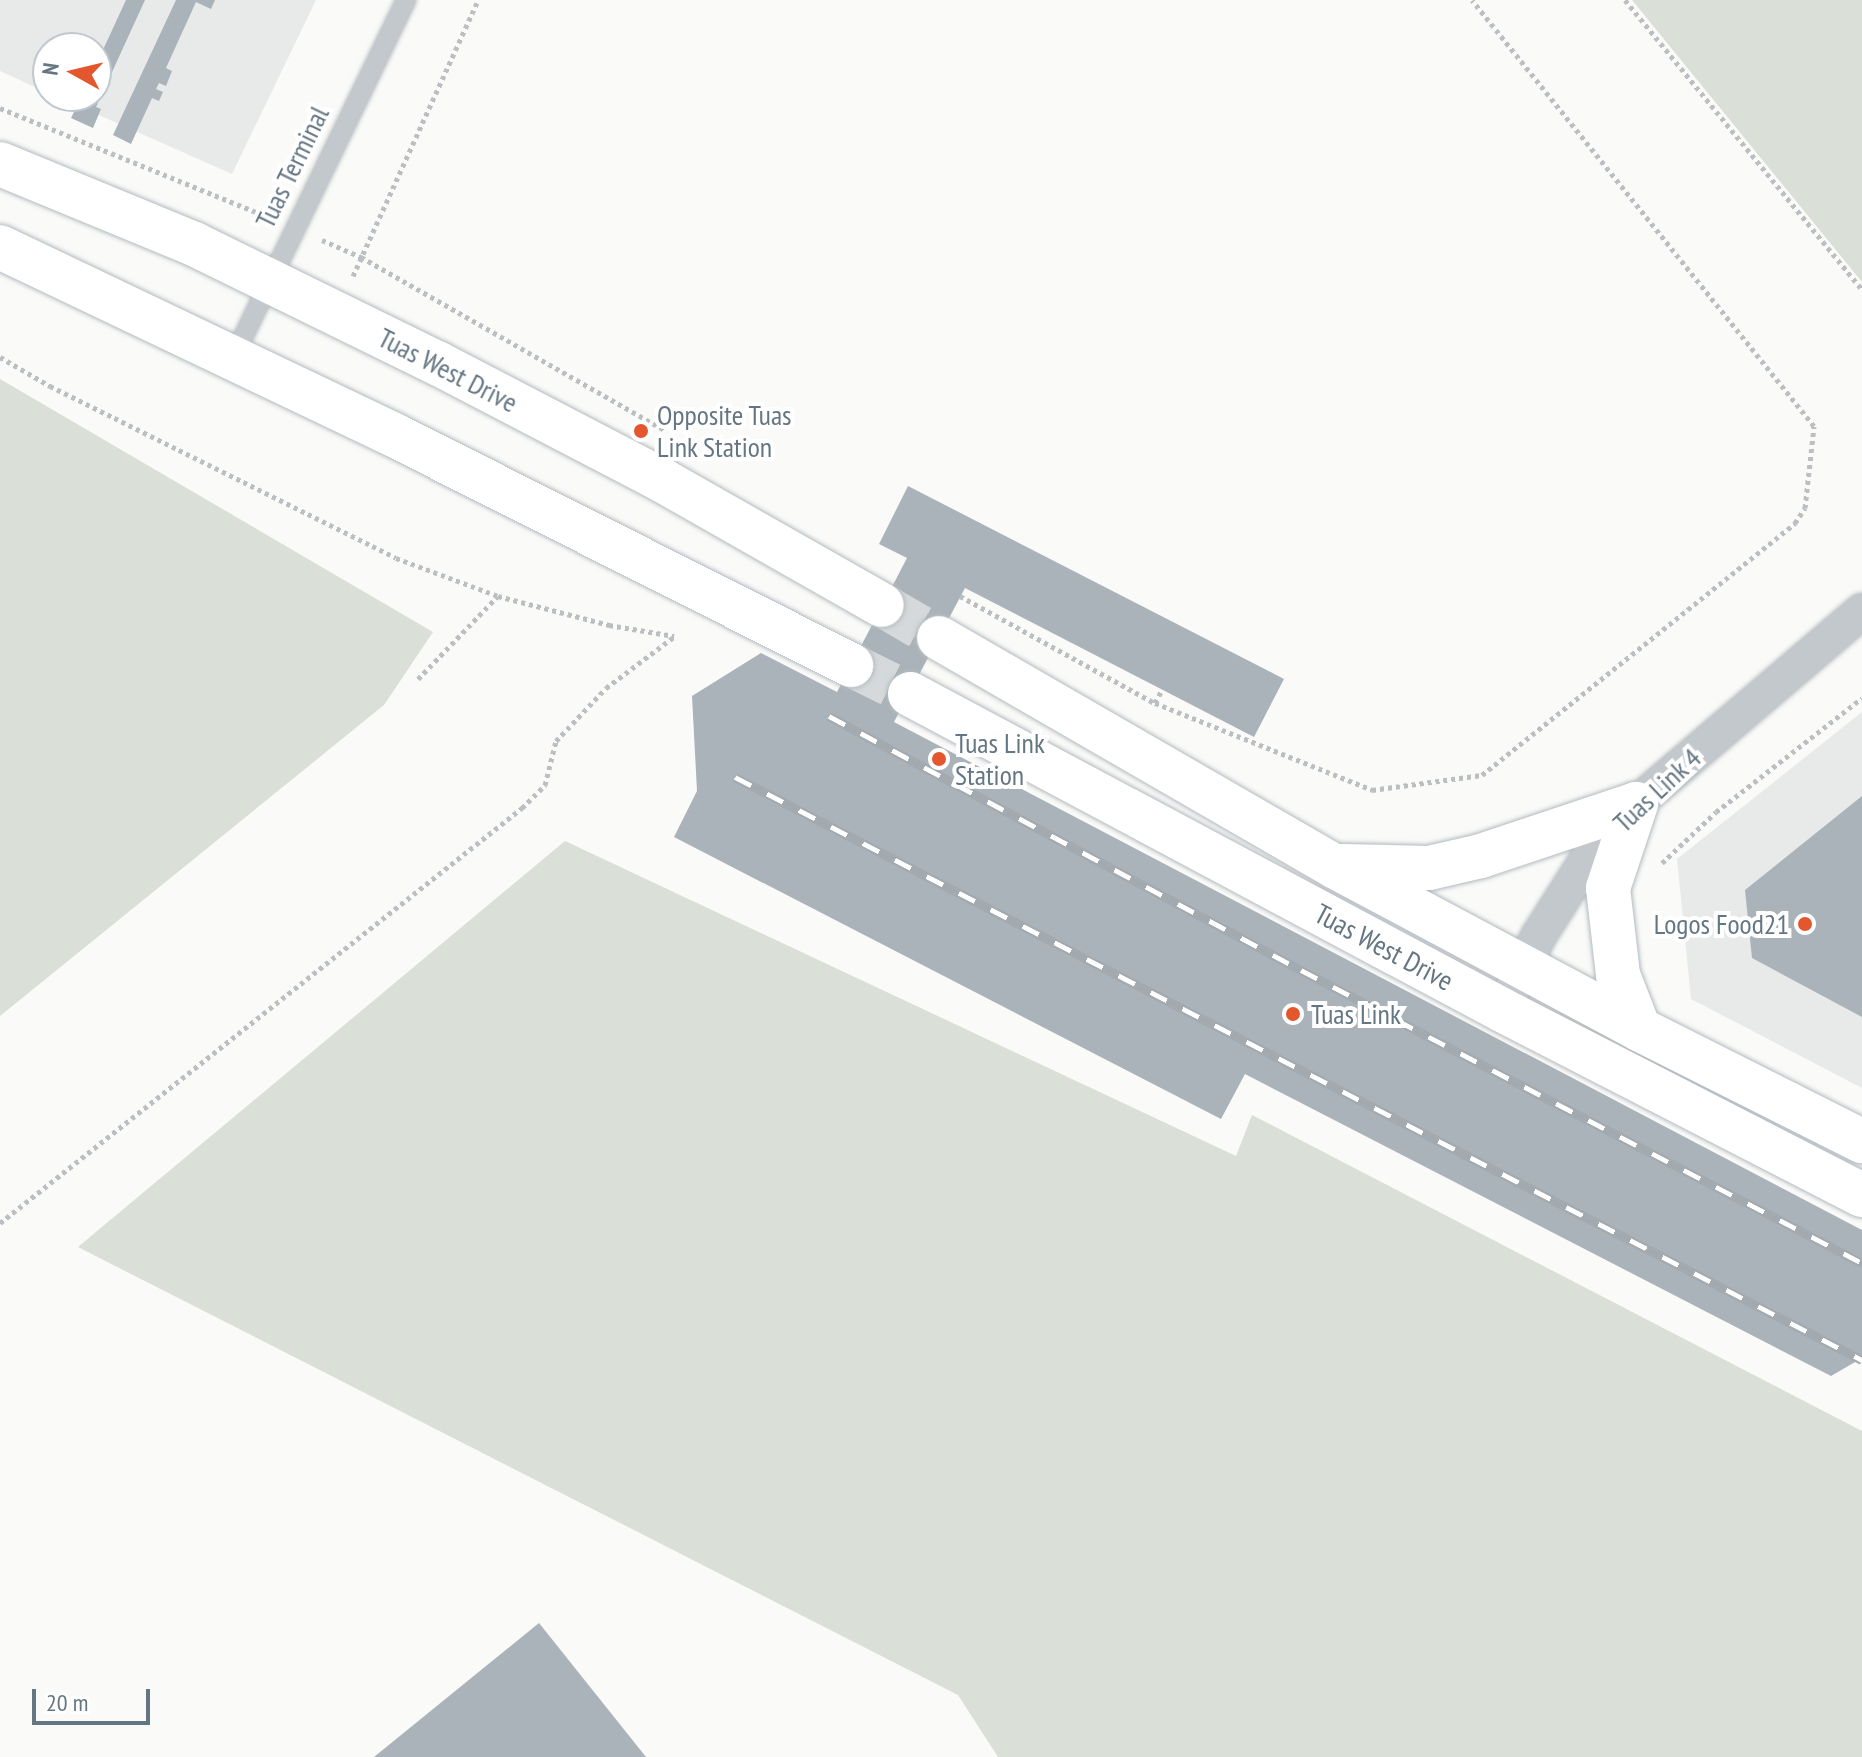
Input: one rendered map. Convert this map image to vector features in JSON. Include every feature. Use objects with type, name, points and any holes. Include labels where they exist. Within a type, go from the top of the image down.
[{"type":"main road","name":"Tuas West Drive","points":[[0,164],[194,244],[336,313],[660,479],[882,605]]},
{"type":"main road","points":[[0,247],[394,435],[851,665]]},
{"type":"main road","name":"Tuas West Drive","points":[[939,638],[1334,866],[1639,1029],[1862,1141]]},
{"type":"main road","name":"Tuas West Drive","points":[[910,694],[1502,1010],[1862,1195]]},
{"type":"main road","points":[[1334,866],[1429,868],[1481,856],[1636,804]]},
{"type":"main road","points":[[1636,804],[1608,888],[1618,975],[1639,1029]]},
{"type":"street","name":"Tuas Link 4","points":[[1502,1010],[1538,937],[1592,852],[1636,804],[1862,611]]},
{"type":"lane","name":"Tuas Terminal","points":[[232,360],[268,280],[406,0]]},
{"type":"path","points":[[336,313],[478,0]]},
{"type":"path","points":[[960,596],[1155,703],[1372,790],[1482,775],[1795,523],[1805,508],[1814,426],[1472,0]]},
{"type":"path","points":[[1625,0],[1862,290]]},
{"type":"path","points":[[0,357],[50,386],[396,558],[498,596],[609,625],[675,636],[606,688],[556,741],[545,785],[522,808],[0,1223]]},
{"type":"path","points":[[418,679],[498,596]]},
{"type":"path","points":[[1155,703],[1162,690]]},
{"type":"path","points":[[1654,870],[1716,812],[1862,698]]},
{"type":"shaded area","points":[[0,0],[316,0],[232,174],[92,112],[112,112],[112,32],[32,32],[32,86],[0,71]]},
{"type":"shaded area","points":[[1632,0],[1862,0],[1862,282]]},
{"type":"shaded area","points":[[0,379],[433,632],[384,705],[0,1016]]},
{"type":"shaded area","points":[[1862,712],[1862,1088],[1691,999],[1677,859]]},
{"type":"shaded area","points":[[565,841],[1236,1156],[1252,1115],[1862,1431],[1862,1757],[998,1757],[958,1695],[78,1247]]},
{"type":"building","points":[[126,0],[145,0],[112,72],[111,32]]},
{"type":"building","points":[[176,0],[215,0],[211,9],[196,2],[166,68],[172,71],[166,86],[159,83],[156,89],[163,92],[159,101],[152,98],[131,144],[113,135]]},
{"type":"building","points":[[74,112],[100,112],[93,128],[71,118]]},
{"type":"building","points":[[908,486],[1284,679],[1254,737],[965,588],[894,722],[1862,1230],[1862,1358],[1831,1376],[1245,1074],[1221,1119],[674,837],[697,791],[692,696],[761,653],[837,692],[907,558],[879,544]]},
{"type":"building","name":"Logos Food21","points":[[1862,796],[1862,1017],[1752,958],[1745,890]]},
{"type":"building","points":[[539,1623],[646,1757],[374,1757]]},
{"type":"tunnel","points":[[882,605],[939,638]]},
{"type":"tunnel","points":[[851,665],[910,694]]},
{"type":"railway","points":[[829,716],[1301,970],[1862,1263]]},
{"type":"railway","points":[[735,777],[1862,1360]]},
{"type":"place","name":"Opposite Tuas Link Station","points":[[641,431]]},
{"type":"place","name":"Tuas Link Station","points":[[939,759]]},
{"type":"place","name":"Logos Food21","points":[[1805,924]]},
{"type":"place","name":"Tuas Link","points":[[1293,1014]]}]
